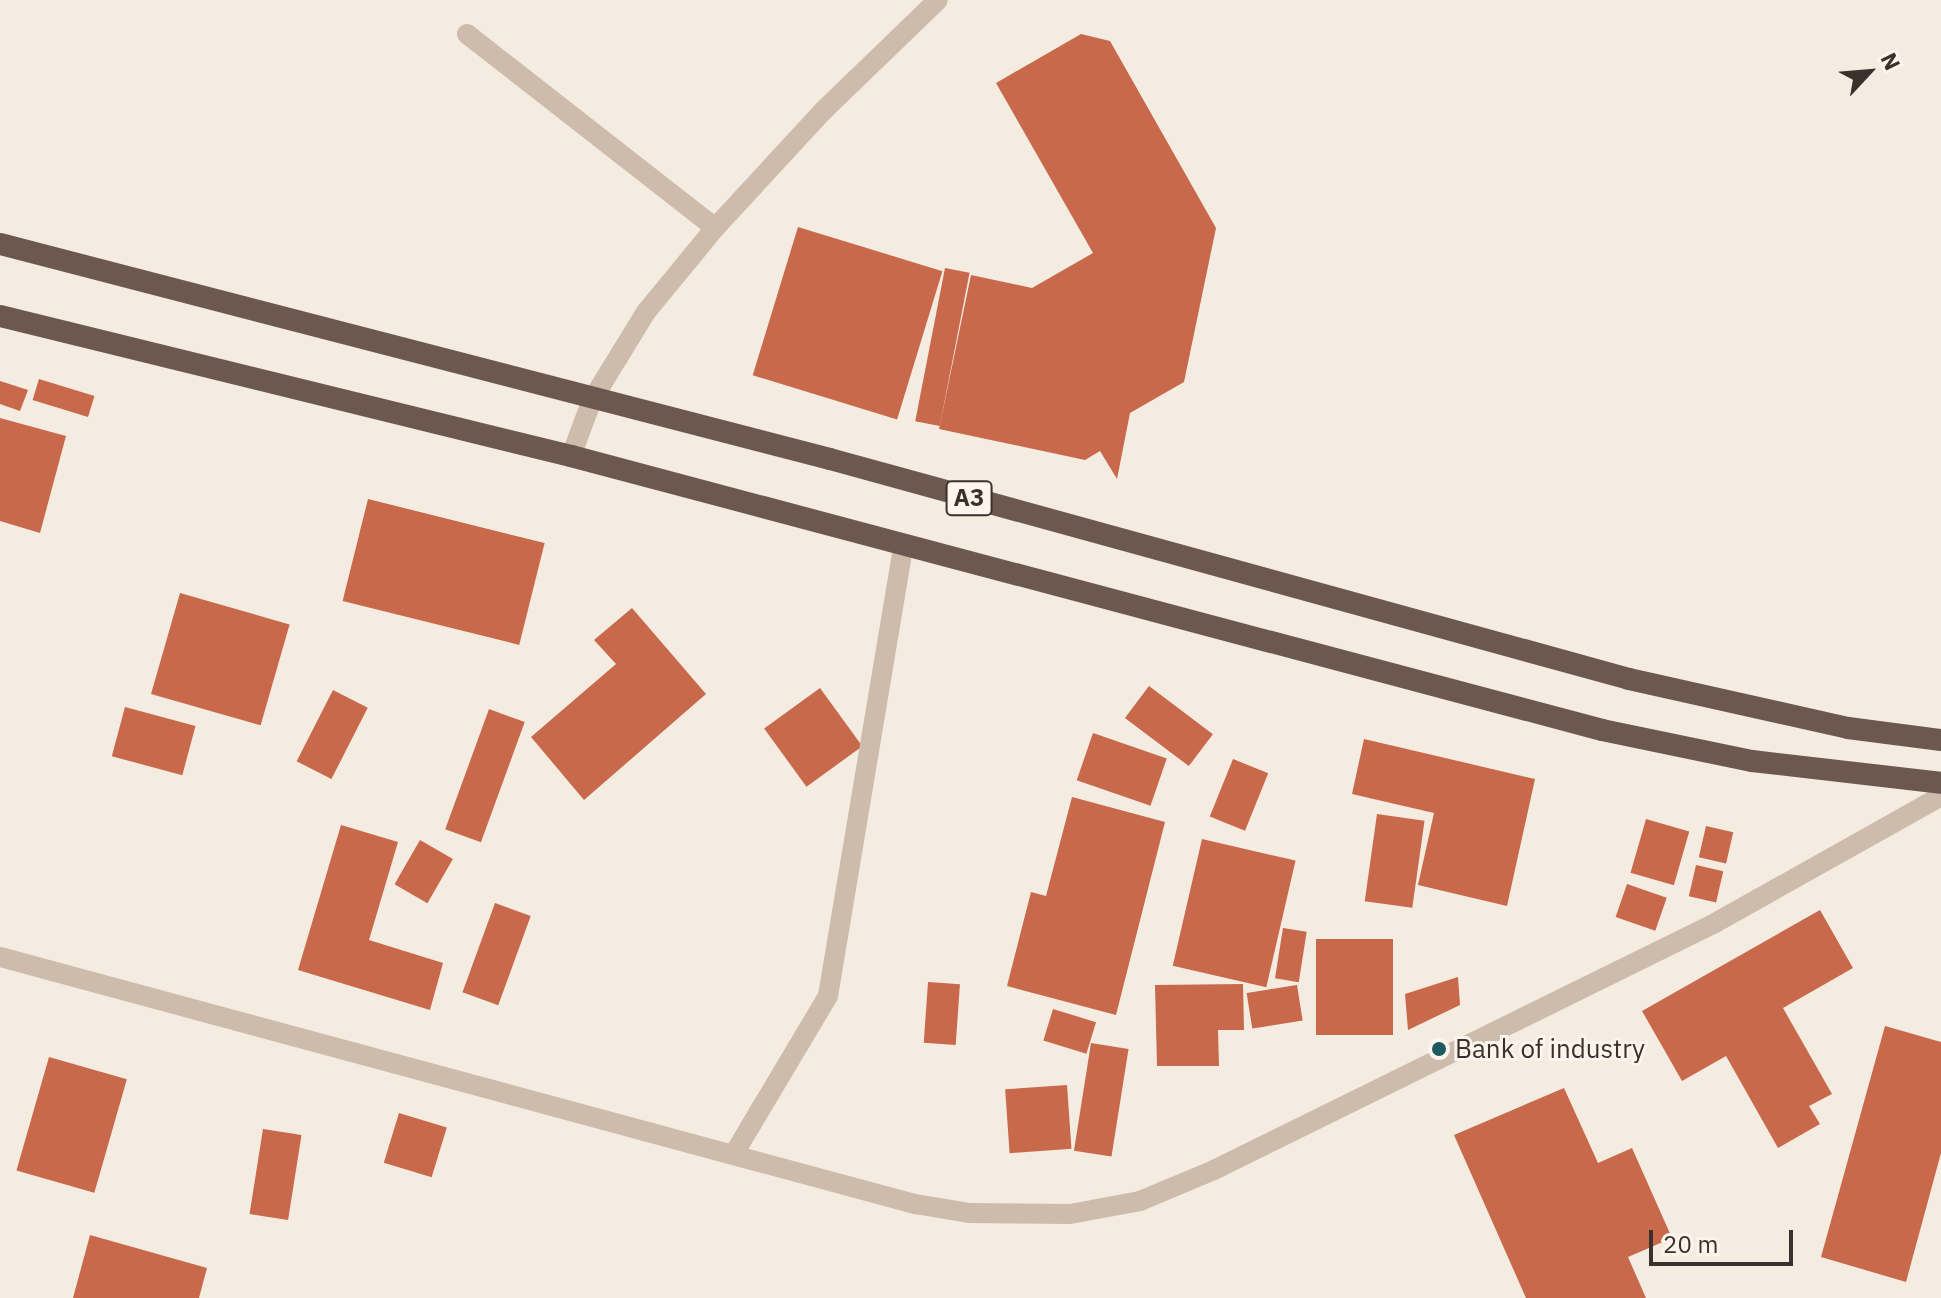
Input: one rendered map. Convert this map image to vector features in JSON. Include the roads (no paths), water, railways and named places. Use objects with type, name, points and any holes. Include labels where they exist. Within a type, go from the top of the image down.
[{"type":"highway","name":"A3","points":[[0,244],[592,400],[830,459],[1629,679],[1848,728],[1941,740]]},
{"type":"highway","name":"A3","points":[[0,316],[571,456],[1602,730],[1752,761],[1941,783]]},
{"type":"street","points":[[571,456],[592,400],[646,312],[715,228],[824,110],[938,0]]},
{"type":"street","points":[[467,34],[715,228]]},
{"type":"street","points":[[735,1152],[828,996],[904,544]]},
{"type":"street","points":[[0,957],[388,1065],[735,1152],[915,1204],[970,1213],[1070,1214],[1140,1201],[1214,1170],[1715,923],[1941,796]]},
{"type":"place","name":"Bank of industry","points":[[1439,1049]]}]
